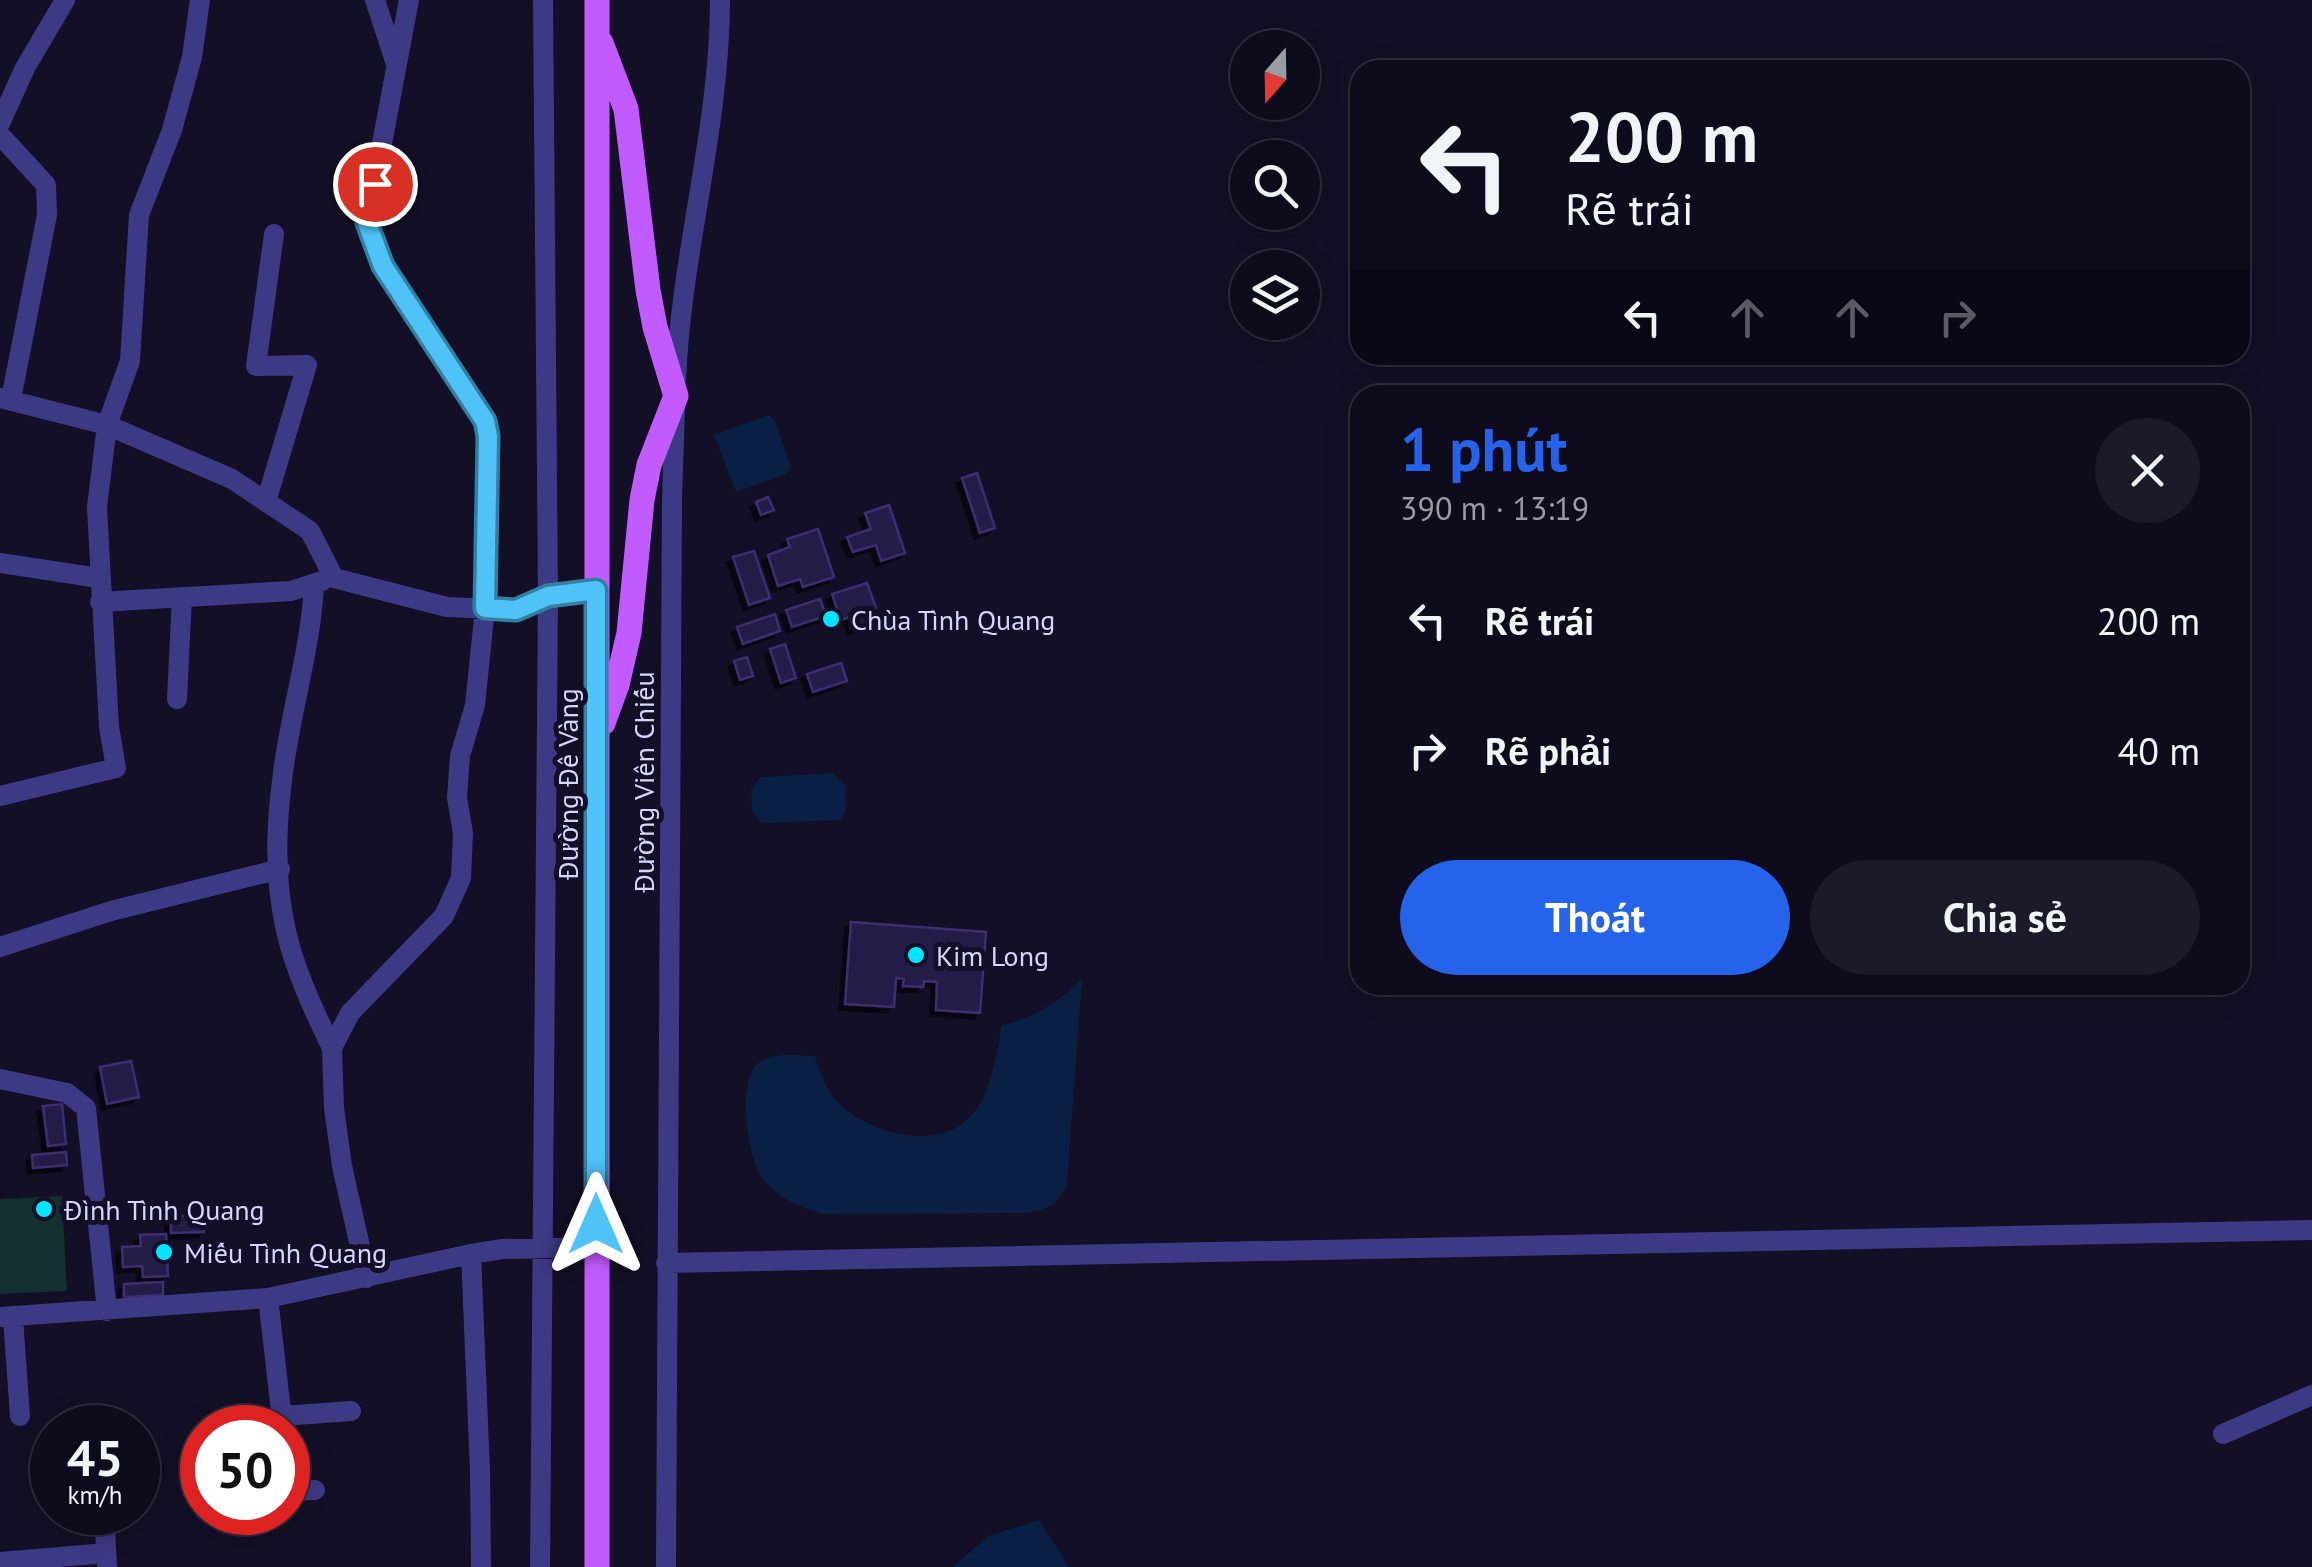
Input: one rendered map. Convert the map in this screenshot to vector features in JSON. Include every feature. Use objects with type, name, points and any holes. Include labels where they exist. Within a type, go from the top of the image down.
[{"type":"main road","name":"Đường Đê Vàng","points":[[597,0],[597,1567]]},
{"type":"main road","points":[[597,33],[626,109],[648,290],[676,396],[649,464],[623,662],[597,737]]},
{"type":"street","points":[[0,123],[25,68],[65,0]]},
{"type":"street","points":[[0,796],[116,768],[109,727],[97,506],[107,425],[130,361],[139,215],[177,112],[192,56],[200,0]]},
{"type":"street","points":[[375,0],[397,66]]},
{"type":"street","points":[[332,1048],[350,1013],[444,916],[461,878],[463,833],[457,798],[460,756],[476,704],[485,608],[488,436],[485,421],[383,266],[367,223],[409,0]]},
{"type":"street","points":[[540,1567],[548,596],[542,0]]},
{"type":"street","name":"Đường Viên Chiếu","points":[[666,1567],[676,396],[683,294],[712,99],[720,0]]},
{"type":"street","points":[[0,134],[46,184],[47,215],[5,399],[107,425],[232,479],[310,531],[324,581],[313,615],[282,779],[278,843],[285,926],[305,991],[332,1048],[334,1108],[342,1166],[366,1278]]},
{"type":"street","points":[[266,502],[308,365],[256,366],[274,234]]},
{"type":"street","points":[[0,563],[99,578]]},
{"type":"street","points":[[100,602],[290,591],[324,581],[446,607],[516,610],[548,596],[596,590]]},
{"type":"street","points":[[176,699],[182,598]]},
{"type":"street","points":[[0,947],[111,911],[280,869]]},
{"type":"street","points":[[0,1079],[67,1094],[86,1108],[106,1312]]},
{"type":"street","points":[[666,1262],[2312,1230]]},
{"type":"street","points":[[20,1416],[7,1317],[268,1298],[471,1254],[596,1246]]},
{"type":"street","points":[[471,1254],[480,1567]]},
{"type":"street","points":[[268,1298],[280,1405]]},
{"type":"street","points":[[2223,1434],[2312,1395]]},
{"type":"street","points":[[310,1418],[351,1411]]},
{"type":"street","points":[[310,1489],[315,1490]]},
{"type":"street","points":[[0,1562],[107,1560],[105,1535]]},
{"type":"green space","points":[[62,1196],[67,1291],[0,1294],[0,1199]]},
{"type":"water","points":[[768,415],[775,421],[791,468],[786,474],[736,492],[714,435]]},
{"type":"water","points":[[833,773],[845,785],[846,810],[840,820],[762,823],[752,811],[751,789],[760,777]]},
{"type":"water","points":[[1082,979],[1067,1184],[1052,1205],[1027,1213],[823,1214],[783,1197],[763,1179],[752,1154],[746,1118],[748,1084],[761,1061],[780,1055],[815,1056],[830,1092],[858,1118],[906,1135],[940,1134],[955,1128],[976,1110],[991,1075],[1002,1025],[1045,1008]]},
{"type":"water","points":[[1039,1520],[1069,1567],[953,1567],[988,1536]]},
{"type":"building","points":[[977,473],[995,528],[980,533],[962,478]]},
{"type":"building","points":[[768,497],[774,510],[761,515],[756,502]]},
{"type":"building","points":[[889,505],[905,553],[881,561],[876,545],[853,552],[847,537],[871,529],[865,513]]},
{"type":"building","points":[[818,529],[834,577],[803,587],[800,579],[778,586],[768,555],[790,547],[787,539]]},
{"type":"building","points":[[754,551],[770,598],[749,605],[733,557]]},
{"type":"building","points":[[867,583],[876,608],[866,612],[870,624],[854,629],[850,617],[841,620],[832,594]]},
{"type":"building","points":[[820,599],[826,616],[792,627],[786,610]]},
{"type":"building","points":[[775,614],[780,631],[743,644],[737,627]]},
{"type":"building","points":[[785,644],[796,678],[781,683],[770,649]]},
{"type":"building","points":[[747,657],[753,676],[740,680],[734,661]]},
{"type":"building","points":[[841,663],[847,681],[813,692],[807,674]]},
{"type":"building","name":"Kim Long","points":[[851,922],[986,932],[980,1013],[936,1010],[937,982],[924,981],[923,987],[903,986],[904,979],[896,978],[894,1007],[845,1004]]},
{"type":"building","points":[[131,1061],[139,1097],[107,1104],[100,1067]]},
{"type":"building","points":[[62,1104],[66,1144],[48,1146],[43,1106]]},
{"type":"building","points":[[66,1152],[67,1165],[33,1168],[32,1155]]},
{"type":"building","points":[[203,1215],[204,1232],[171,1233],[171,1216]]},
{"type":"building","points":[[166,1234],[168,1276],[143,1277],[142,1266],[123,1267],[122,1247],[141,1246],[140,1235]]},
{"type":"building","points":[[163,1282],[163,1295],[124,1297],[124,1284]]},
{"type":"place","name":"Chùa Tình Quang","points":[[831,619]]},
{"type":"place","name":"Kim Long","points":[[916,955]]},
{"type":"place","name":"Đình Tình Quang","points":[[44,1209]]},
{"type":"place","name":"Miếu Tình Quang","points":[[164,1252]]},
{"type":"route","points":[[375,184],[367,223],[383,266],[485,421],[488,436],[485,608],[516,610],[548,596],[596,590],[596,1224]]}]
